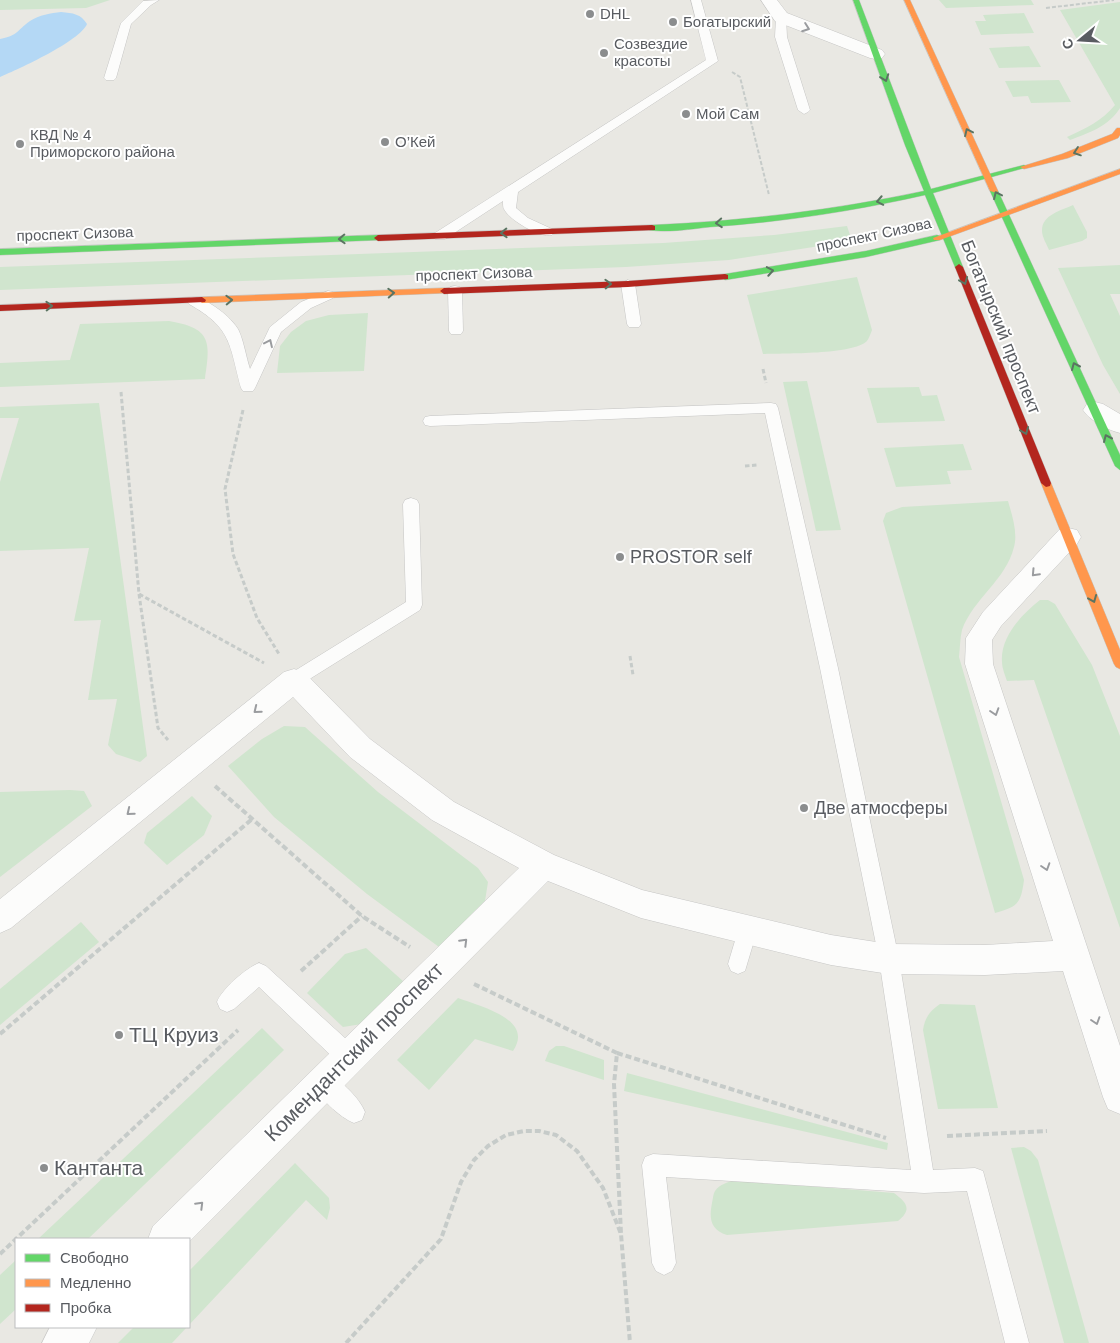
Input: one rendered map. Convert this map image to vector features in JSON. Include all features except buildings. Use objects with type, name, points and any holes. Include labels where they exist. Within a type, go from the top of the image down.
[{"type":"street","points":[[769,0],[781,17],[876,54]]},
{"type":"street","name":"Богатырский проспект","points":[[856,0],[945,236],[1120,664]]},
{"type":"street","points":[[907,0],[1120,466]]},
{"type":"street","name":"проспект Сизова","points":[[0,252],[660,228],[766,220],[848,208],[928,192],[1080,151],[1115,136],[1120,130]]},
{"type":"street","name":"проспект Сизова","points":[[0,308],[628,284],[736,276],[866,254],[945,236],[1120,172]]},
{"type":"street","points":[[1095,410],[1120,425]]},
{"type":"street","points":[[1068,537],[992,619],[980,638],[979,664],[1120,1097]]},
{"type":"street","points":[[0,918],[294,680],[360,748],[443,811],[543,865],[641,904],[831,950],[889,959],[985,960],[1075,955]]},
{"type":"street","name":"Комендантский проспект","points":[[167,1238],[543,865]]},
{"type":"street","points":[[61,1343],[77,1328]]},
{"type":"lane","points":[[110,78],[126,23],[147,3],[154,0]]},
{"type":"lane","points":[[440,236],[712,61],[696,0]]},
{"type":"lane","points":[[781,17],[782,37],[804,110]]},
{"type":"lane","points":[[512,189],[510,209],[523,221],[547,232]]},
{"type":"lane","points":[[628,284],[634,324]]},
{"type":"lane","points":[[455,290],[456,331]]},
{"type":"lane","points":[[248,388],[275,330],[306,306],[328,295]]},
{"type":"lane","points":[[194,301],[214,312],[232,331],[248,388]]},
{"type":"lane","points":[[430,421],[771,408],[830,668],[889,959],[924,1182]]},
{"type":"lane","points":[[294,680],[414,605],[411,504]]},
{"type":"lane","points":[[738,964],[747,931]]},
{"type":"lane","points":[[227,1002],[259,973],[349,1057]]},
{"type":"lane","points":[[323,1082],[354,1112]]},
{"type":"lane","points":[[664,1263],[653,1166],[924,1182],[975,1179],[1017,1343]]},
{"type":"path","points":[[1046,8],[1114,0]]},
{"type":"path","points":[[712,61],[740,77],[770,200]]},
{"type":"path","points":[[248,388],[225,489],[233,554],[257,618],[294,680]]},
{"type":"path","points":[[121,392],[140,594],[158,728],[190,764],[251,820],[362,916],[440,967],[617,1053],[887,1138],[1047,1131]]},
{"type":"path","points":[[140,594],[294,680]]},
{"type":"path","points":[[630,656],[633,675]]},
{"type":"path","points":[[0,1034],[251,820]]},
{"type":"path","points":[[17,1238],[279,991],[362,916]]},
{"type":"path","points":[[617,1053],[614,1084],[621,1234],[630,1343]]},
{"type":"path","points":[[346,1343],[441,1239],[461,1182],[474,1160],[488,1146],[506,1135],[524,1131],[539,1131],[556,1135],[577,1151],[603,1188],[621,1234]]},
{"type":"path","points":[[0,1254],[15,1240]]},
{"type":"green space","points":[[0,0],[110,0],[86,8],[0,10]]},
{"type":"green space","points":[[939,0],[1031,0],[1034,5],[946,8]]},
{"type":"green space","points":[[1120,2],[1120,108],[1104,124],[1091,132],[1070,140],[1067,137],[1099,120],[1115,105],[1060,10]]},
{"type":"green space","points":[[1024,13],[1034,33],[981,35],[975,21],[986,21],[983,15]]},
{"type":"green space","points":[[1029,46],[1041,67],[999,68],[989,48]]},
{"type":"green space","points":[[1059,80],[1071,102],[1031,103],[1028,96],[1013,97],[1005,81]]},
{"type":"green space","points":[[1073,205],[1087,232],[1087,238],[1049,250],[1042,233],[1045,221],[1053,214]]},
{"type":"green space","points":[[847,226],[852,241],[729,260],[626,267],[0,290],[0,267],[663,243],[774,235]]},
{"type":"green space","points":[[1120,265],[1120,294],[1110,294],[1120,316],[1120,394],[1103,365],[1058,268]]},
{"type":"green space","points":[[857,277],[872,330],[867,341],[859,346],[833,351],[763,354],[747,295]]},
{"type":"green space","points":[[368,313],[364,371],[277,373],[280,346],[291,332],[306,321],[329,315]]},
{"type":"green space","points":[[169,321],[193,328],[205,338],[208,355],[205,379],[0,387],[0,363],[70,360],[80,324]]},
{"type":"green space","points":[[807,381],[841,530],[816,531],[783,382]]},
{"type":"green space","points":[[919,387],[922,396],[937,395],[945,421],[877,423],[867,388]]},
{"type":"green space","points":[[99,403],[147,756],[140,762],[116,754],[108,745],[117,699],[88,700],[101,620],[74,621],[89,548],[0,551],[0,482],[19,418],[0,418],[0,407]]},
{"type":"green space","points":[[963,444],[972,470],[947,471],[951,484],[896,487],[884,448]]},
{"type":"green space","points":[[1008,501],[1015,530],[1014,547],[1004,570],[967,619],[961,633],[959,657],[1024,880],[1020,899],[1017,903],[1009,909],[995,913],[883,521],[886,513],[902,507]]},
{"type":"green space","points":[[1040,600],[1048,600],[1055,604],[1092,665],[1120,736],[1120,928],[1034,680],[1007,681],[1003,669],[1002,653],[1008,635],[1026,612]]},
{"type":"green space","points":[[284,726],[305,727],[378,792],[478,868],[488,882],[485,901],[439,947],[367,894],[274,817],[228,766],[262,739]]},
{"type":"green space","points":[[84,791],[92,806],[0,877],[0,792]]},
{"type":"green space","points":[[192,796],[212,816],[204,835],[167,865],[144,843],[147,833]]},
{"type":"green space","points":[[81,922],[99,942],[0,1025],[0,989]]},
{"type":"green space","points":[[366,948],[404,982],[362,1024],[343,1027],[307,993],[345,954]]},
{"type":"green space","points":[[458,998],[490,1010],[511,1022],[517,1030],[518,1040],[513,1051],[475,1039],[429,1090],[397,1060]]},
{"type":"green space","points":[[940,1004],[975,1005],[998,1108],[938,1109],[923,1030],[928,1015]]},
{"type":"green space","points":[[262,1028],[284,1050],[89,1238],[39,1238]]},
{"type":"green space","points":[[556,1046],[564,1046],[604,1060],[604,1080],[545,1061],[549,1051]]},
{"type":"green space","points":[[627,1073],[888,1143],[887,1150],[624,1091]]},
{"type":"green space","points":[[1024,1147],[1031,1151],[1038,1160],[1089,1343],[1064,1343],[1011,1148]]},
{"type":"green space","points":[[295,1163],[329,1198],[330,1208],[327,1220],[306,1200],[190,1324],[190,1270]]},
{"type":"green space","points":[[736,1180],[894,1193],[902,1199],[906,1209],[903,1217],[898,1221],[727,1235],[714,1227],[711,1218],[711,1208],[715,1191],[724,1184]]},
{"type":"green space","points":[[15,1261],[15,1310],[0,1324],[0,1275]]},
{"type":"green space","points":[[133,1328],[186,1328],[172,1343],[118,1343]]},
{"type":"water","points":[[61,12],[76,15],[87,24],[82,31],[61,46],[0,77],[0,39],[14,34],[37,17]]},
{"type":"traffic: fast","points":[[856,0],[909,145],[959,267]]},
{"type":"traffic: fast","points":[[652,228],[756,221],[825,212],[928,192],[1024,167]]},
{"type":"traffic: fast","points":[[994,191],[1120,466]]},
{"type":"traffic: fast","points":[[0,252],[378,238]]},
{"type":"traffic: fast","points":[[725,277],[866,254],[937,238]]},
{"type":"traffic: slow","points":[[907,0],[994,191]]},
{"type":"traffic: slow","points":[[1024,167],[1065,156],[1115,136],[1120,130]]},
{"type":"traffic: slow","points":[[937,238],[1120,171]]},
{"type":"traffic: slow","points":[[202,300],[444,291]]},
{"type":"traffic: slow","points":[[1046,483],[1120,664]]},
{"type":"traffic: jam","points":[[378,238],[652,228]]},
{"type":"traffic: jam","points":[[959,267],[1046,483]]},
{"type":"traffic: jam","points":[[444,291],[628,284],[725,277]]},
{"type":"traffic: jam","points":[[0,308],[202,300]]},
{"type":"place","name":"DHL","points":[[590,14]]},
{"type":"place","name":"Богатырский","points":[[673,22]]},
{"type":"place","name":"Созвездие красоты","points":[[604,53]]},
{"type":"place","name":"Мой Сам","points":[[686,114]]},
{"type":"place","name":"О’Кей","points":[[385,142]]},
{"type":"place","name":"КВД № 4 Приморского района","points":[[20,144]]},
{"type":"place","name":"PROSTOR self","points":[[620,557]]},
{"type":"place","name":"Две атмосферы","points":[[804,808]]},
{"type":"place","name":"ТЦ Круиз","points":[[119,1035]]},
{"type":"place","name":"Кантанта","points":[[44,1168]]}]
